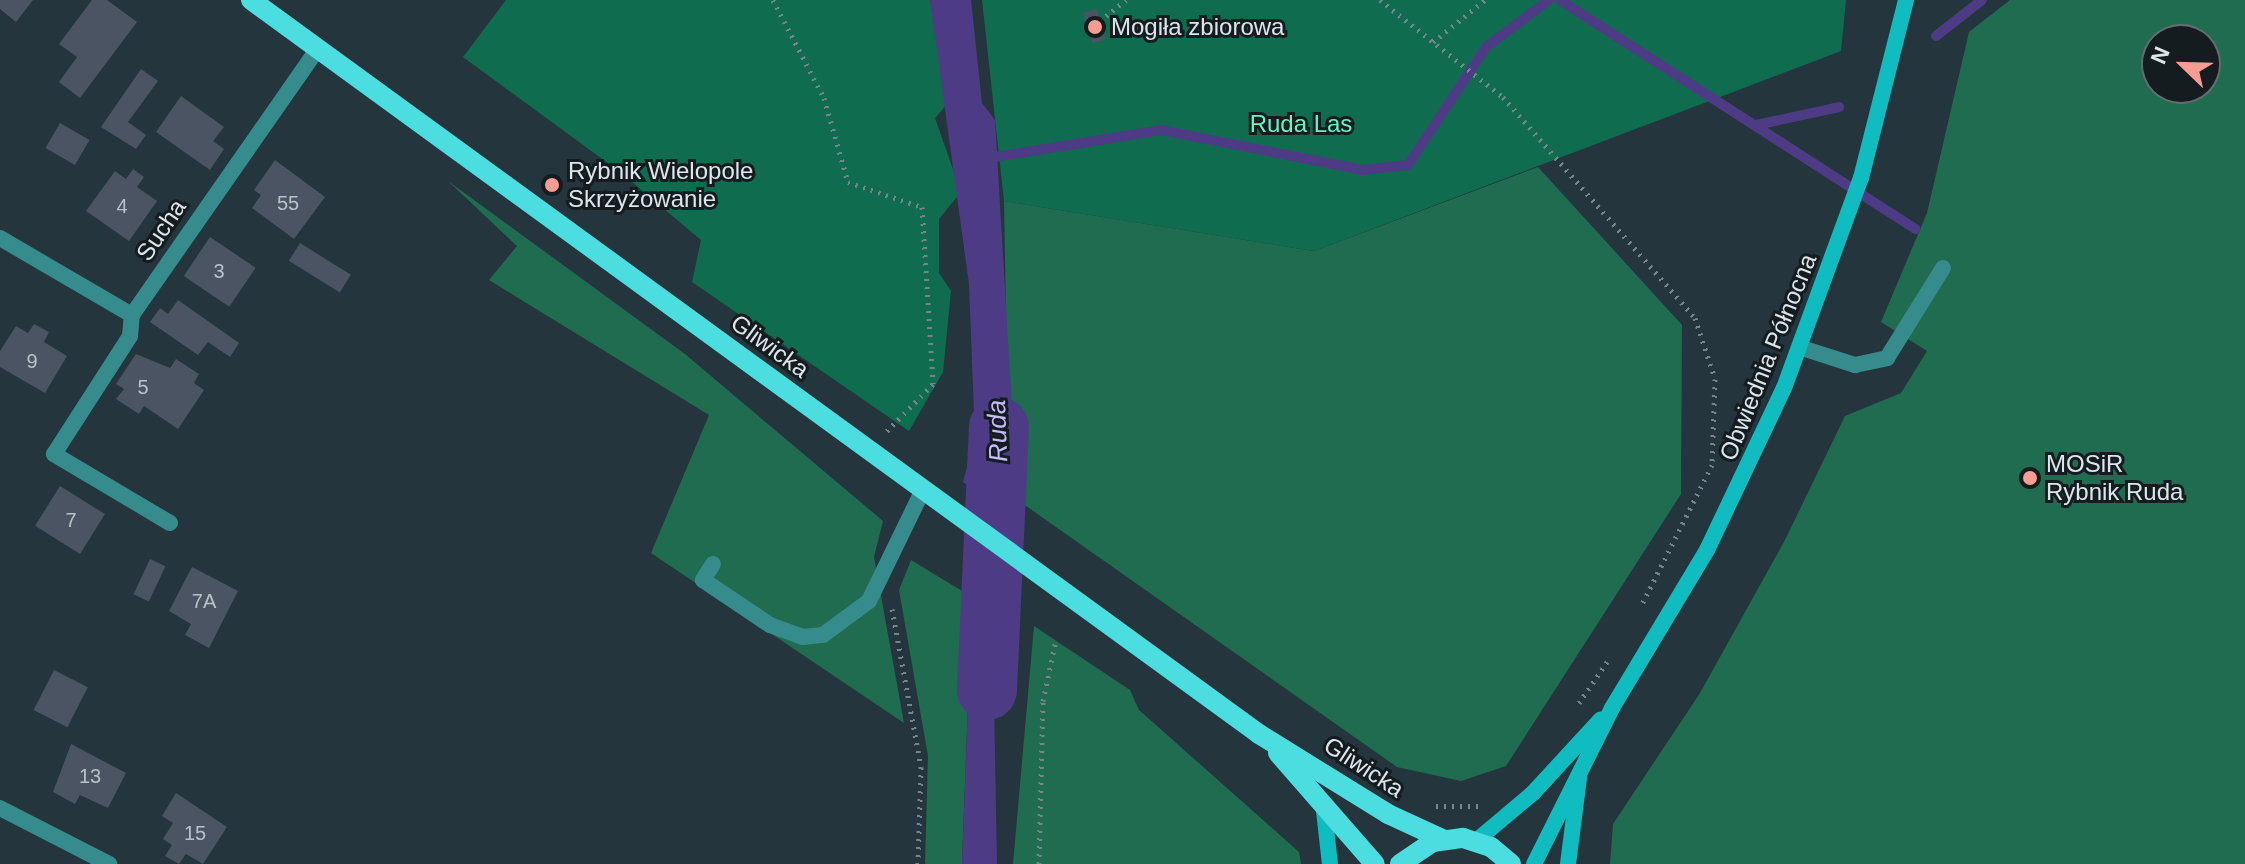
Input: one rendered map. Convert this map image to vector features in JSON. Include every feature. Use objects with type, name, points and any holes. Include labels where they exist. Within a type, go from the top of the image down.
[{"type":"main road","name":"Gliwicka","points":[[251,0],[1259,734],[1388,814],[1442,839]]},
{"type":"main road","name":"Obwiednia Północna","points":[[1534,864],[1612,708],[1707,550],[1802,348],[1861,178],[1906,0]]},
{"type":"main road","name":"Obwiednia Północna","points":[[1476,841],[1533,793],[1612,708]]},
{"type":"main road","name":"Gliwicka","points":[[1259,734],[1322,798],[1375,864]]},
{"type":"main road","points":[[1568,864],[1580,772]]},
{"type":"main road","points":[[1322,798],[1330,864]]},
{"type":"main road","points":[[1400,864],[1442,839],[1476,841],[1511,864]]},
{"type":"street","name":"Sucha","points":[[170,523],[54,454],[130,336],[132,315],[318,48]]},
{"type":"street","points":[[0,238],[132,315]]},
{"type":"street","points":[[1802,348],[1855,365],[1887,358],[1943,268]]},
{"type":"street","points":[[713,564],[703,580],[770,625],[803,637],[823,635],[850,619],[885,573],[923,490]]},
{"type":"street","points":[[0,808],[109,864]]},
{"type":"path","points":[[773,0],[824,98],[848,182],[922,207],[933,384],[887,432],[876,424]]},
{"type":"path","points":[[1106,16],[1126,0]]},
{"type":"path","points":[[1380,0],[1503,97],[1683,302],[1709,353],[1717,411],[1712,465],[1639,609]]},
{"type":"path","points":[[1433,42],[1485,0]]},
{"type":"path","points":[[885,573],[917,730],[918,864]]},
{"type":"path","points":[[1039,864],[1043,701],[1056,640]]},
{"type":"path","points":[[1569,717],[1617,649]]},
{"type":"path","points":[[1424,806],[1491,802]]},
{"type":"green space","points":[[506,0],[930,0],[948,103],[935,118],[961,192],[939,219],[939,273],[951,291],[943,372],[909,431],[692,282],[701,240],[620,172],[463,57]]},
{"type":"green space","name":"Ruda Las","points":[[982,0],[1846,0],[1841,51],[1314,251],[1004,201]]},
{"type":"green space","name":"MOSiR Rybnik Ruda","points":[[2010,0],[2245,0],[2245,864],[1610,864],[1613,824],[1700,693],[1785,540],[1845,416],[1901,393],[1927,351],[1881,322],[1927,213],[1969,32]]},
{"type":"green space","points":[[1538,167],[1682,325],[1681,494],[1506,766],[1461,781],[1397,767],[1009,494],[1004,201],[1314,251]]},
{"type":"green space","points":[[448,181],[685,354],[883,521],[874,557],[904,723],[651,553],[709,415],[489,280],[517,246]]},
{"type":"green space","points":[[911,560],[972,597],[962,864],[925,864],[928,756],[899,590]]},
{"type":"green space","points":[[1034,626],[1130,690],[1139,710],[1299,852],[1301,864],[1013,864]]},
{"type":"water","points":[[930,0],[971,0],[982,103],[995,120],[1019,525],[963,482],[975,438],[969,284]]},
{"type":"water","points":[[972,597],[1016,626],[1000,655],[994,701],[997,864],[962,864]]},
{"type":"building","points":[[0,0],[33,0],[16,22],[0,9]]},
{"type":"building","points":[[92,0],[107,0],[137,22],[80,98],[59,82],[77,57],[59,44]]},
{"type":"building","name":"Mogiła zbiorowa","points":[[1097,9],[1106,40],[1092,44],[1084,13]]},
{"type":"building","points":[[141,69],[158,81],[128,122],[146,135],[136,149],[101,127]]},
{"type":"building","points":[[181,96],[224,127],[213,141],[224,149],[210,170],[156,132]]},
{"type":"building","points":[[60,123],[89,140],[75,165],[46,148]]},
{"type":"building","points":[[275,160],[325,197],[294,239],[252,208],[261,195],[254,190]]},
{"type":"building","points":[[133,169],[144,177],[137,187],[157,201],[129,241],[86,211],[115,171],[126,179]]},
{"type":"building","points":[[210,237],[256,268],[229,307],[184,276]]},
{"type":"building","points":[[300,243],[351,275],[340,293],[289,261]]},
{"type":"building","points":[[178,300],[239,343],[230,357],[208,342],[198,355],[150,322],[160,308],[168,314]]},
{"type":"building","points":[[34,324],[49,332],[44,342],[67,356],[45,393],[0,367],[0,351],[16,326],[28,333]]},
{"type":"building","points":[[136,354],[170,368],[176,359],[199,374],[194,383],[204,390],[178,429],[144,406],[139,414],[116,399],[124,389],[116,384]]},
{"type":"building","points":[[60,486],[105,514],[80,554],[35,526]]},
{"type":"building","points":[[150,559],[165,566],[149,602],[134,594]]},
{"type":"building","points":[[192,567],[238,591],[209,648],[185,635],[191,624],[169,611]]},
{"type":"building","points":[[54,670],[88,687],[67,727],[34,710]]},
{"type":"building","points":[[71,744],[126,773],[108,808],[80,795],[75,804],[53,792]]},
{"type":"building","points":[[176,793],[227,827],[203,864],[186,854],[179,864],[165,856],[172,845],[163,839],[173,823],[162,816]]},
{"type":"waterway","points":[[989,158],[1161,130],[1363,170],[1408,165],[1486,47],[1549,0]]},
{"type":"waterway","points":[[1560,0],[1916,229]]},
{"type":"waterway","points":[[1936,36],[1982,0]]},
{"type":"waterway","points":[[1756,125],[1839,107]]},
{"type":"waterway","name":"Ruda","points":[[987,690],[999,427]]},
{"type":"place","name":"Mogiła zbiorowa","points":[[1095,27]]},
{"type":"place","name":"Rybnik Wielopole Skrzyżowanie","points":[[552,185]]},
{"type":"place","name":"MOSiR Rybnik Ruda","points":[[2030,478]]}]
